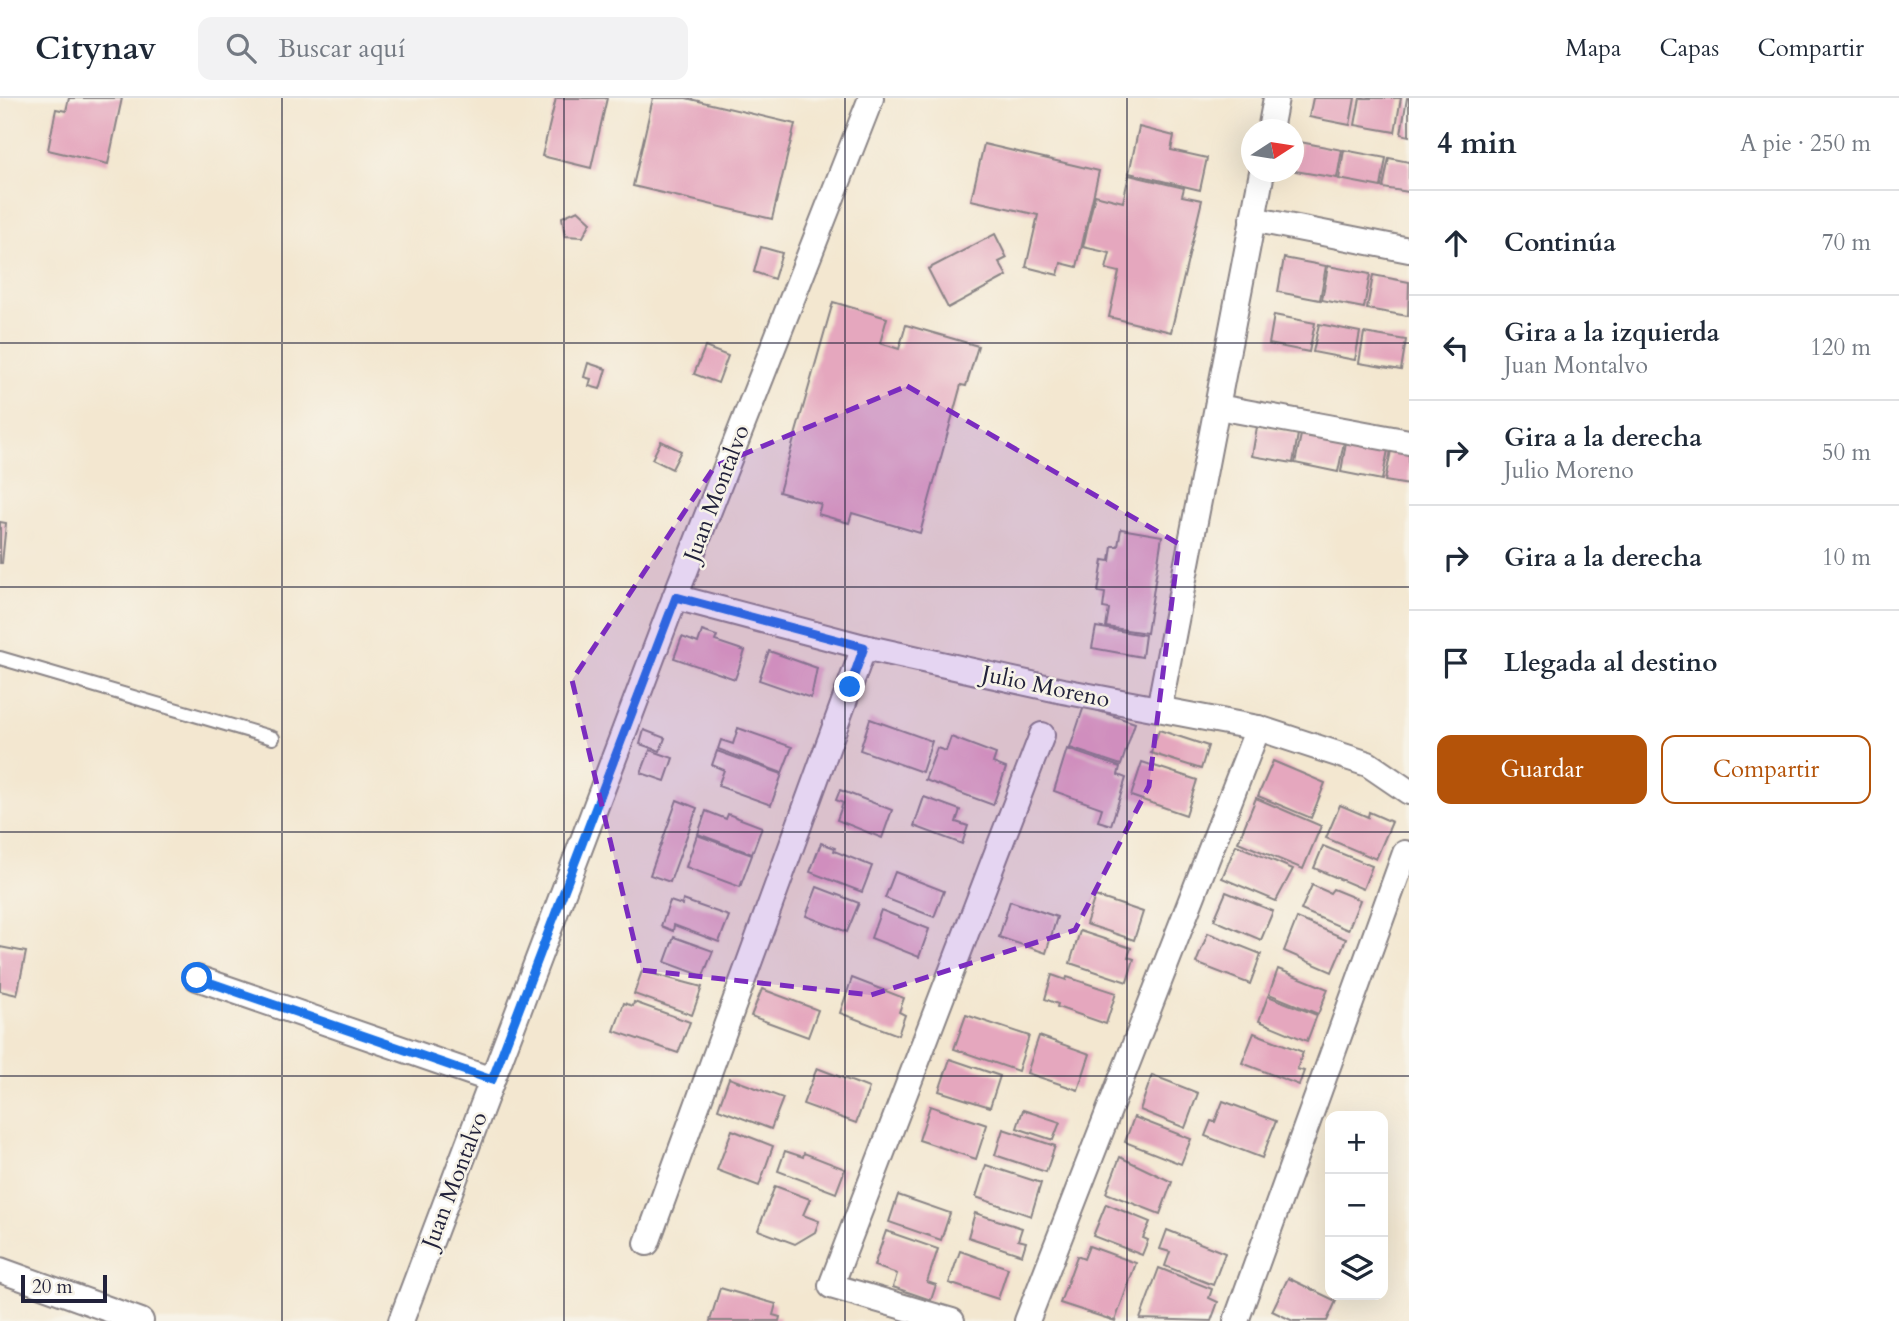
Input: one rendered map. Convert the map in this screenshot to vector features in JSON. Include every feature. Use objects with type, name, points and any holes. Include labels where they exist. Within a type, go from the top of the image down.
[{"type":"street","name":"Juan Montalvo","points":[[401,1321],[676,597],[871,98]]},
{"type":"street","points":[[1272,119],[1276,98]]},
{"type":"street","points":[[1159,709],[1260,182]]},
{"type":"street","points":[[1252,219],[1409,250]]},
{"type":"street","points":[[1217,407],[1409,442]]},
{"type":"street","name":"Julio Moreno","points":[[676,597],[864,647],[1258,727],[1368,764],[1409,792]]},
{"type":"street","points":[[648,1243],[864,647]]},
{"type":"street","points":[[1027,1321],[1258,727]]},
{"type":"street","points":[[952,1321],[831,1286],[1042,735]]},
{"type":"street","points":[[1236,1321],[1405,853]]},
{"type":"street","points":[[197,978],[492,1080]]},
{"type":"street","points":[[0,1270],[141,1321]]},
{"type":"lane","points":[[0,658],[273,738]]},
{"type":"highlighted area","points":[[907,386],[1179,544],[1149,786],[1075,930],[871,995],[641,970],[572,680],[715,466]]},
{"type":"building","points":[[69,98],[122,98],[108,164],[48,150],[56,109],[66,111]]},
{"type":"building","points":[[556,98],[607,98],[591,168],[542,156]]},
{"type":"building","points":[[653,98],[686,98],[795,124],[772,219],[633,186]]},
{"type":"building","points":[[1313,98],[1355,98],[1350,125],[1309,117]]},
{"type":"building","points":[[1360,98],[1401,98],[1395,132],[1355,125]]},
{"type":"building","points":[[1409,98],[1409,136],[1401,134]]},
{"type":"building","points":[[1139,127],[1174,136],[1171,150],[1207,158],[1200,190],[1129,173]]},
{"type":"building","points":[[1304,143],[1342,150],[1337,178],[1304,172]]},
{"type":"building","points":[[984,144],[1099,171],[1077,267],[1061,263],[1058,275],[1026,267],[1038,215],[971,200]]},
{"type":"building","points":[[1344,150],[1386,158],[1381,187],[1339,179]]},
{"type":"building","points":[[1389,158],[1409,162],[1409,192],[1383,188]]},
{"type":"building","points":[[1129,175],[1184,188],[1182,196],[1202,200],[1171,332],[1109,317],[1119,272],[1106,269],[1110,253],[1083,247],[1095,195],[1123,202]]},
{"type":"building","points":[[578,210],[591,222],[583,237],[565,236],[562,217]]},
{"type":"building","points":[[995,234],[1007,258],[999,262],[1007,276],[948,308],[928,269]]},
{"type":"building","points":[[761,247],[782,253],[774,279],[754,272]]},
{"type":"building","points":[[1284,258],[1326,266],[1320,300],[1278,292]]},
{"type":"building","points":[[1328,266],[1370,274],[1364,308],[1322,300]]},
{"type":"building","points":[[1373,275],[1409,282],[1408,316],[1367,309]]},
{"type":"building","points":[[833,302],[887,318],[880,343],[899,349],[906,325],[978,346],[966,386],[961,385],[920,533],[852,513],[849,523],[818,514],[821,504],[779,492]]},
{"type":"building","points":[[1274,315],[1315,323],[1309,352],[1269,344]]},
{"type":"building","points":[[1319,324],[1360,332],[1355,360],[1313,352]]},
{"type":"building","points":[[1364,333],[1406,340],[1401,370],[1359,363]]},
{"type":"building","points":[[705,347],[728,356],[718,383],[694,374]]},
{"type":"building","points":[[588,363],[606,369],[600,389],[589,386],[591,379],[584,377]]},
{"type":"building","points":[[1257,427],[1298,434],[1293,463],[1252,456]]},
{"type":"building","points":[[1301,435],[1344,442],[1338,472],[1295,463]]},
{"type":"building","points":[[661,441],[681,451],[672,469],[652,459]]},
{"type":"building","points":[[1346,442],[1388,450],[1382,480],[1341,472]]},
{"type":"building","points":[[1391,450],[1409,454],[1409,485],[1385,481]]},
{"type":"building","points":[[0,522],[6,523],[2,563],[0,563]]},
{"type":"building","points":[[1121,529],[1162,536],[1147,633],[1106,627],[1109,609],[1103,608],[1105,593],[1098,592],[1103,560],[1110,561],[1112,546],[1118,546]]},
{"type":"building","points":[[1096,627],[1145,635],[1142,657],[1092,648]]},
{"type":"building","points":[[702,631],[717,636],[715,641],[745,651],[735,679],[674,658],[682,637],[698,643]]},
{"type":"building","points":[[769,651],[817,668],[811,698],[759,680]]},
{"type":"building","points":[[1084,706],[1135,723],[1121,765],[1070,748]]},
{"type":"building","points":[[870,719],[932,741],[922,772],[860,750]]},
{"type":"building","points":[[738,728],[792,747],[782,773],[718,749],[721,740],[733,744]]},
{"type":"building","points":[[644,730],[665,738],[660,751],[640,744]]},
{"type":"building","points":[[1159,730],[1208,746],[1201,769],[1151,753]]},
{"type":"building","points":[[951,737],[996,754],[993,763],[1006,768],[993,805],[925,780],[937,748],[946,751]]},
{"type":"building","points":[[1067,749],[1120,767],[1118,775],[1126,778],[1111,825],[1098,821],[1102,808],[1054,791]]},
{"type":"building","points":[[650,750],[673,758],[665,781],[641,773]]},
{"type":"building","points":[[717,751],[782,774],[771,805],[718,786],[724,770],[712,765]]},
{"type":"building","points":[[1273,761],[1325,783],[1311,818],[1258,796]]},
{"type":"building","points":[[1142,762],[1197,780],[1186,815],[1131,796]]},
{"type":"building","points":[[840,790],[892,810],[882,838],[837,820],[843,803],[836,800]]},
{"type":"building","points":[[924,797],[960,810],[956,822],[968,826],[962,844],[914,826]]},
{"type":"building","points":[[1256,798],[1321,826],[1303,869],[1238,842]]},
{"type":"building","points":[[677,800],[697,808],[670,882],[650,875]]},
{"type":"building","points":[[1340,805],[1368,817],[1369,812],[1392,822],[1376,859],[1326,838]]},
{"type":"building","points":[[706,811],[726,819],[728,814],[762,827],[752,854],[698,834]]},
{"type":"building","points":[[697,835],[752,855],[740,887],[686,867]]},
{"type":"building","points":[[821,843],[872,866],[862,892],[810,872]]},
{"type":"building","points":[[1236,845],[1293,869],[1276,901],[1222,878]]},
{"type":"building","points":[[1323,846],[1372,866],[1363,889],[1314,868]]},
{"type":"building","points":[[895,872],[944,891],[934,917],[885,898]]},
{"type":"building","points":[[1312,885],[1330,893],[1333,889],[1360,900],[1348,930],[1301,910]]},
{"type":"building","points":[[817,887],[859,903],[847,932],[806,916]]},
{"type":"building","points":[[1226,892],[1273,911],[1261,940],[1214,920]]},
{"type":"building","points":[[1095,896],[1143,912],[1134,940],[1086,924]]},
{"type":"building","points":[[683,900],[729,916],[719,942],[674,925],[673,931],[661,926],[670,901],[682,905]]},
{"type":"building","points":[[1010,901],[1057,917],[1046,953],[999,937]]},
{"type":"building","points":[[881,910],[929,929],[919,957],[871,938]]},
{"type":"building","points":[[1297,918],[1346,939],[1332,972],[1284,951]]},
{"type":"building","points":[[1080,931],[1131,948],[1128,957],[1134,959],[1127,982],[1070,963]]},
{"type":"building","points":[[1208,933],[1261,954],[1250,984],[1196,963]]},
{"type":"building","points":[[674,937],[713,951],[703,976],[665,962]]},
{"type":"building","points":[[0,947],[26,952],[17,995],[0,991]]},
{"type":"building","points":[[1278,969],[1328,989],[1318,1014],[1269,994]]},
{"type":"building","points":[[642,971],[702,987],[692,1015],[634,994]]},
{"type":"building","points":[[1052,975],[1066,980],[1067,977],[1116,993],[1106,1024],[1057,1007],[1058,1004],[1045,999]]},
{"type":"building","points":[[852,978],[904,998],[899,1012],[905,1015],[898,1035],[840,1013]]},
{"type":"building","points":[[762,989],[818,1010],[808,1037],[751,1016]]},
{"type":"building","points":[[1268,996],[1317,1015],[1307,1041],[1259,1021]]},
{"type":"building","points":[[634,1002],[690,1022],[678,1053],[614,1031],[624,1003],[633,1006]]},
{"type":"building","points":[[966,1015],[1029,1036],[1018,1071],[954,1049]]},
{"type":"building","points":[[1254,1033],[1303,1052],[1297,1069],[1304,1071],[1299,1085],[1242,1063]]},
{"type":"building","points":[[1039,1036],[1090,1054],[1078,1090],[1027,1073]]},
{"type":"building","points":[[950,1059],[1000,1076],[990,1107],[939,1091]]},
{"type":"building","points":[[817,1068],[869,1088],[856,1123],[803,1104]]},
{"type":"building","points":[[1152,1075],[1198,1093],[1185,1128],[1140,1110]]},
{"type":"building","points":[[729,1078],[783,1098],[771,1129],[718,1109]]},
{"type":"building","points":[[1223,1101],[1276,1121],[1262,1158],[1205,1136],[1211,1121],[1215,1122]]},
{"type":"building","points":[[930,1106],[987,1125],[976,1159],[919,1140]]},
{"type":"building","points":[[1023,1110],[1060,1122],[1053,1140],[1017,1128]]},
{"type":"building","points":[[1134,1117],[1191,1139],[1181,1164],[1125,1142]]},
{"type":"building","points":[[1003,1129],[1055,1146],[1046,1172],[995,1155]]},
{"type":"building","points":[[732,1130],[773,1146],[759,1186],[717,1170]]},
{"type":"building","points":[[785,1151],[803,1157],[804,1153],[845,1169],[836,1193],[778,1171]]},
{"type":"building","points":[[1120,1157],[1172,1182],[1160,1214],[1106,1193]]},
{"type":"building","points":[[986,1165],[1041,1183],[1031,1216],[976,1197]]},
{"type":"building","points":[[775,1186],[810,1199],[803,1215],[819,1221],[815,1232],[795,1244],[758,1230]]},
{"type":"building","points":[[898,1195],[950,1213],[941,1240],[889,1222]]},
{"type":"building","points":[[1106,1204],[1150,1222],[1143,1238],[1148,1240],[1142,1255],[1093,1236]]},
{"type":"building","points":[[975,1213],[1022,1228],[1018,1240],[1026,1242],[1022,1255],[968,1237]]},
{"type":"building","points":[[1167,1230],[1225,1253],[1213,1285],[1165,1266],[1170,1252],[1160,1249]]},
{"type":"building","points":[[886,1231],[938,1249],[927,1282],[936,1285],[931,1300],[893,1287],[897,1274],[874,1266]]},
{"type":"building","points":[[1089,1246],[1136,1263],[1115,1321],[1060,1303],[1077,1256],[1084,1259]]},
{"type":"building","points":[[960,1251],[1008,1268],[998,1299],[949,1283]]},
{"type":"building","points":[[1159,1268],[1212,1289],[1209,1298],[1218,1302],[1211,1321],[1140,1319]]},
{"type":"building","points":[[1288,1278],[1325,1296],[1325,1300],[1336,1301],[1327,1321],[1293,1321],[1272,1311]]},
{"type":"building","points":[[720,1288],[776,1304],[773,1315],[780,1317],[779,1321],[710,1321]]},
{"type":"route","points":[[197,978],[492,1080],[676,597],[864,647],[850,687]]}]
